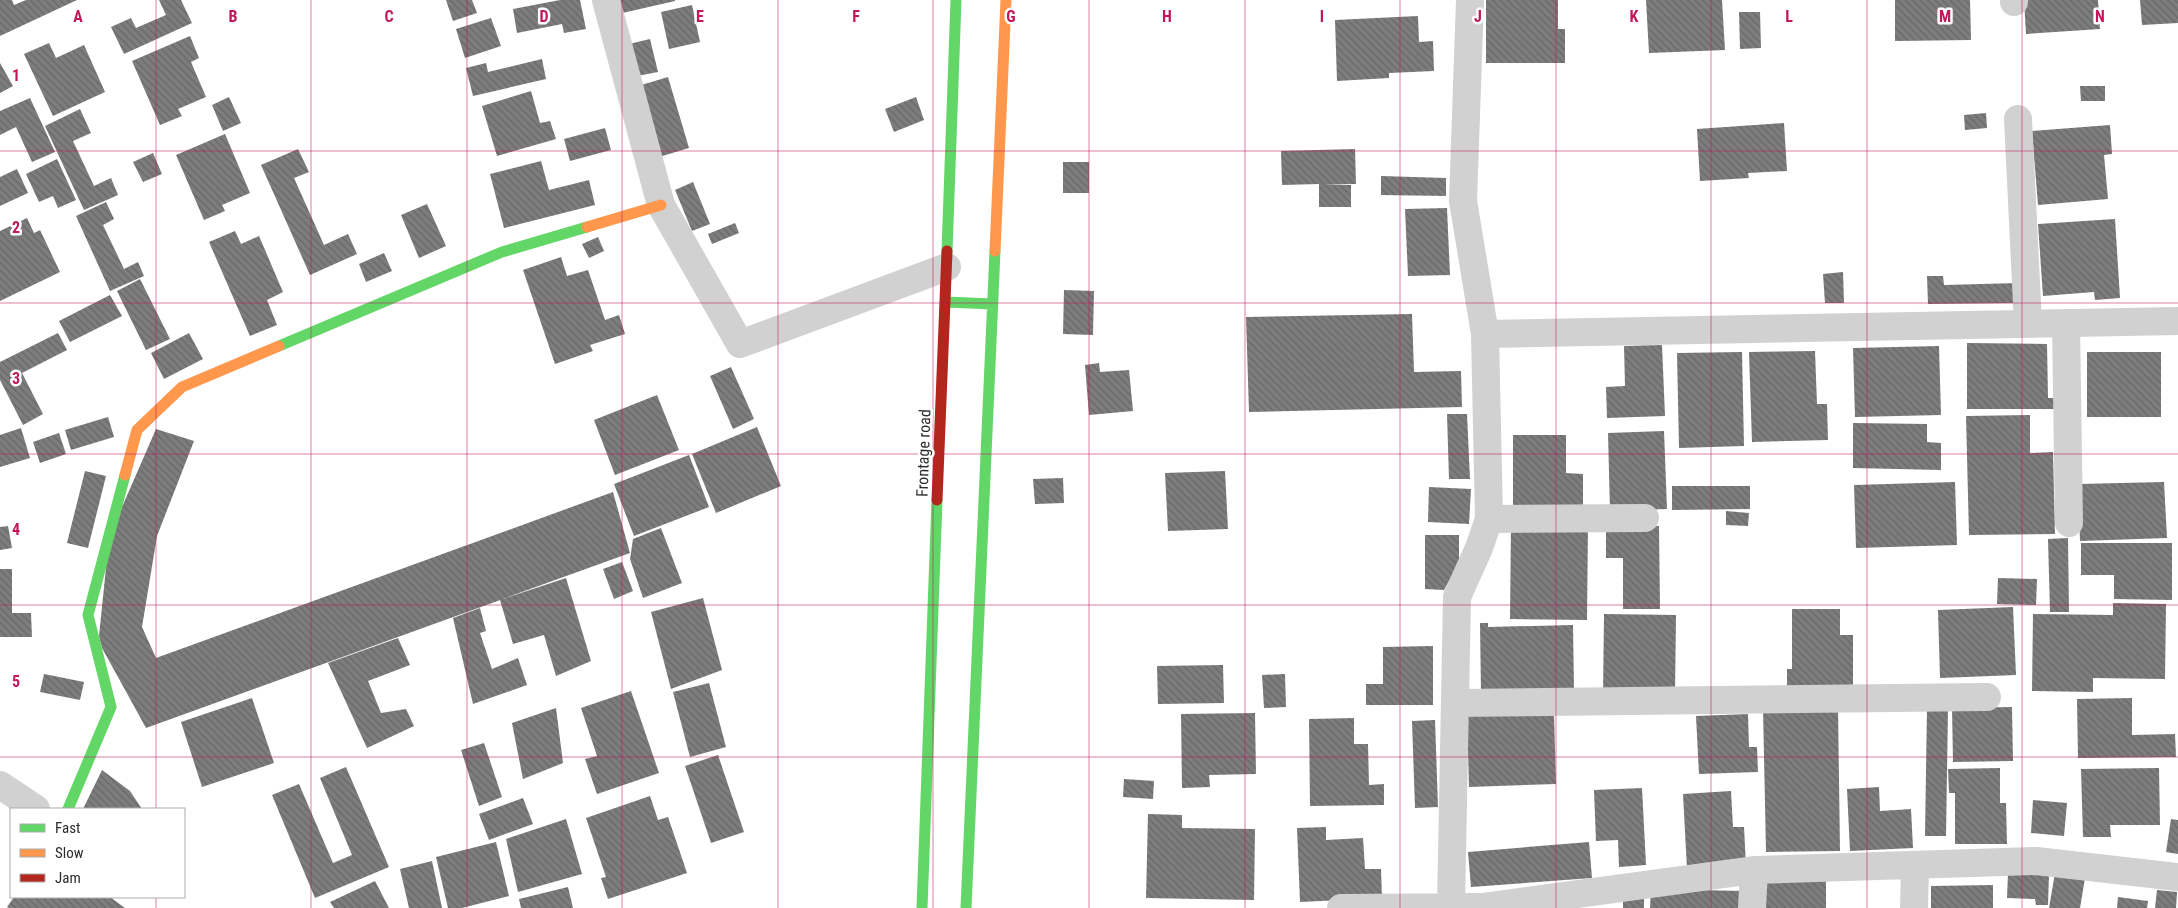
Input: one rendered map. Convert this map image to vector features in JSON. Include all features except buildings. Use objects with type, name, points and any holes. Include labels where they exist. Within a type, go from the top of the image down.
[{"type":"main road","name":"Frontage road","points":[[922,908],[956,0]]},
{"type":"main road","points":[[966,908],[1006,0]]},
{"type":"main road","points":[[68,808],[111,706],[88,615],[136,430],[182,387],[502,252],[661,205]]},
{"type":"main road","points":[[946,302],[992,304]]},
{"type":"street","points":[[606,0],[661,205],[740,344],[947,268]]},
{"type":"street","points":[[1451,906],[1457,597],[1479,548],[1489,519],[1485,334],[1463,202],[1470,0]]},
{"type":"street","points":[[2018,119],[2028,324]]},
{"type":"street","points":[[1485,334],[2178,321]]},
{"type":"street","points":[[2066,323],[2069,523]]},
{"type":"street","points":[[1489,519],[1644,518]]},
{"type":"street","points":[[1456,703],[1987,697]]},
{"type":"street","points":[[0,785],[34,808]]},
{"type":"street","points":[[1341,908],[1482,907],[1754,870],[2036,861],[2178,877]]},
{"type":"street","points":[[1914,908],[1915,866]]},
{"type":"street","points":[[1752,908],[1754,870]]},
{"type":"traffic: fast","points":[[947,251],[956,0]]},
{"type":"traffic: fast","points":[[279,346],[502,252],[587,227]]},
{"type":"traffic: fast","points":[[966,908],[995,251]]},
{"type":"traffic: fast","points":[[946,302],[992,304]]},
{"type":"traffic: fast","points":[[68,808],[111,707],[88,615],[125,475]]},
{"type":"traffic: fast","points":[[922,908],[937,500]]},
{"type":"traffic: slow","points":[[995,251],[1006,0]]},
{"type":"traffic: slow","points":[[587,227],[661,205]]},
{"type":"traffic: slow","points":[[125,475],[137,430],[182,387],[279,346]]},
{"type":"traffic: jam","points":[[937,500],[947,251]]}]
